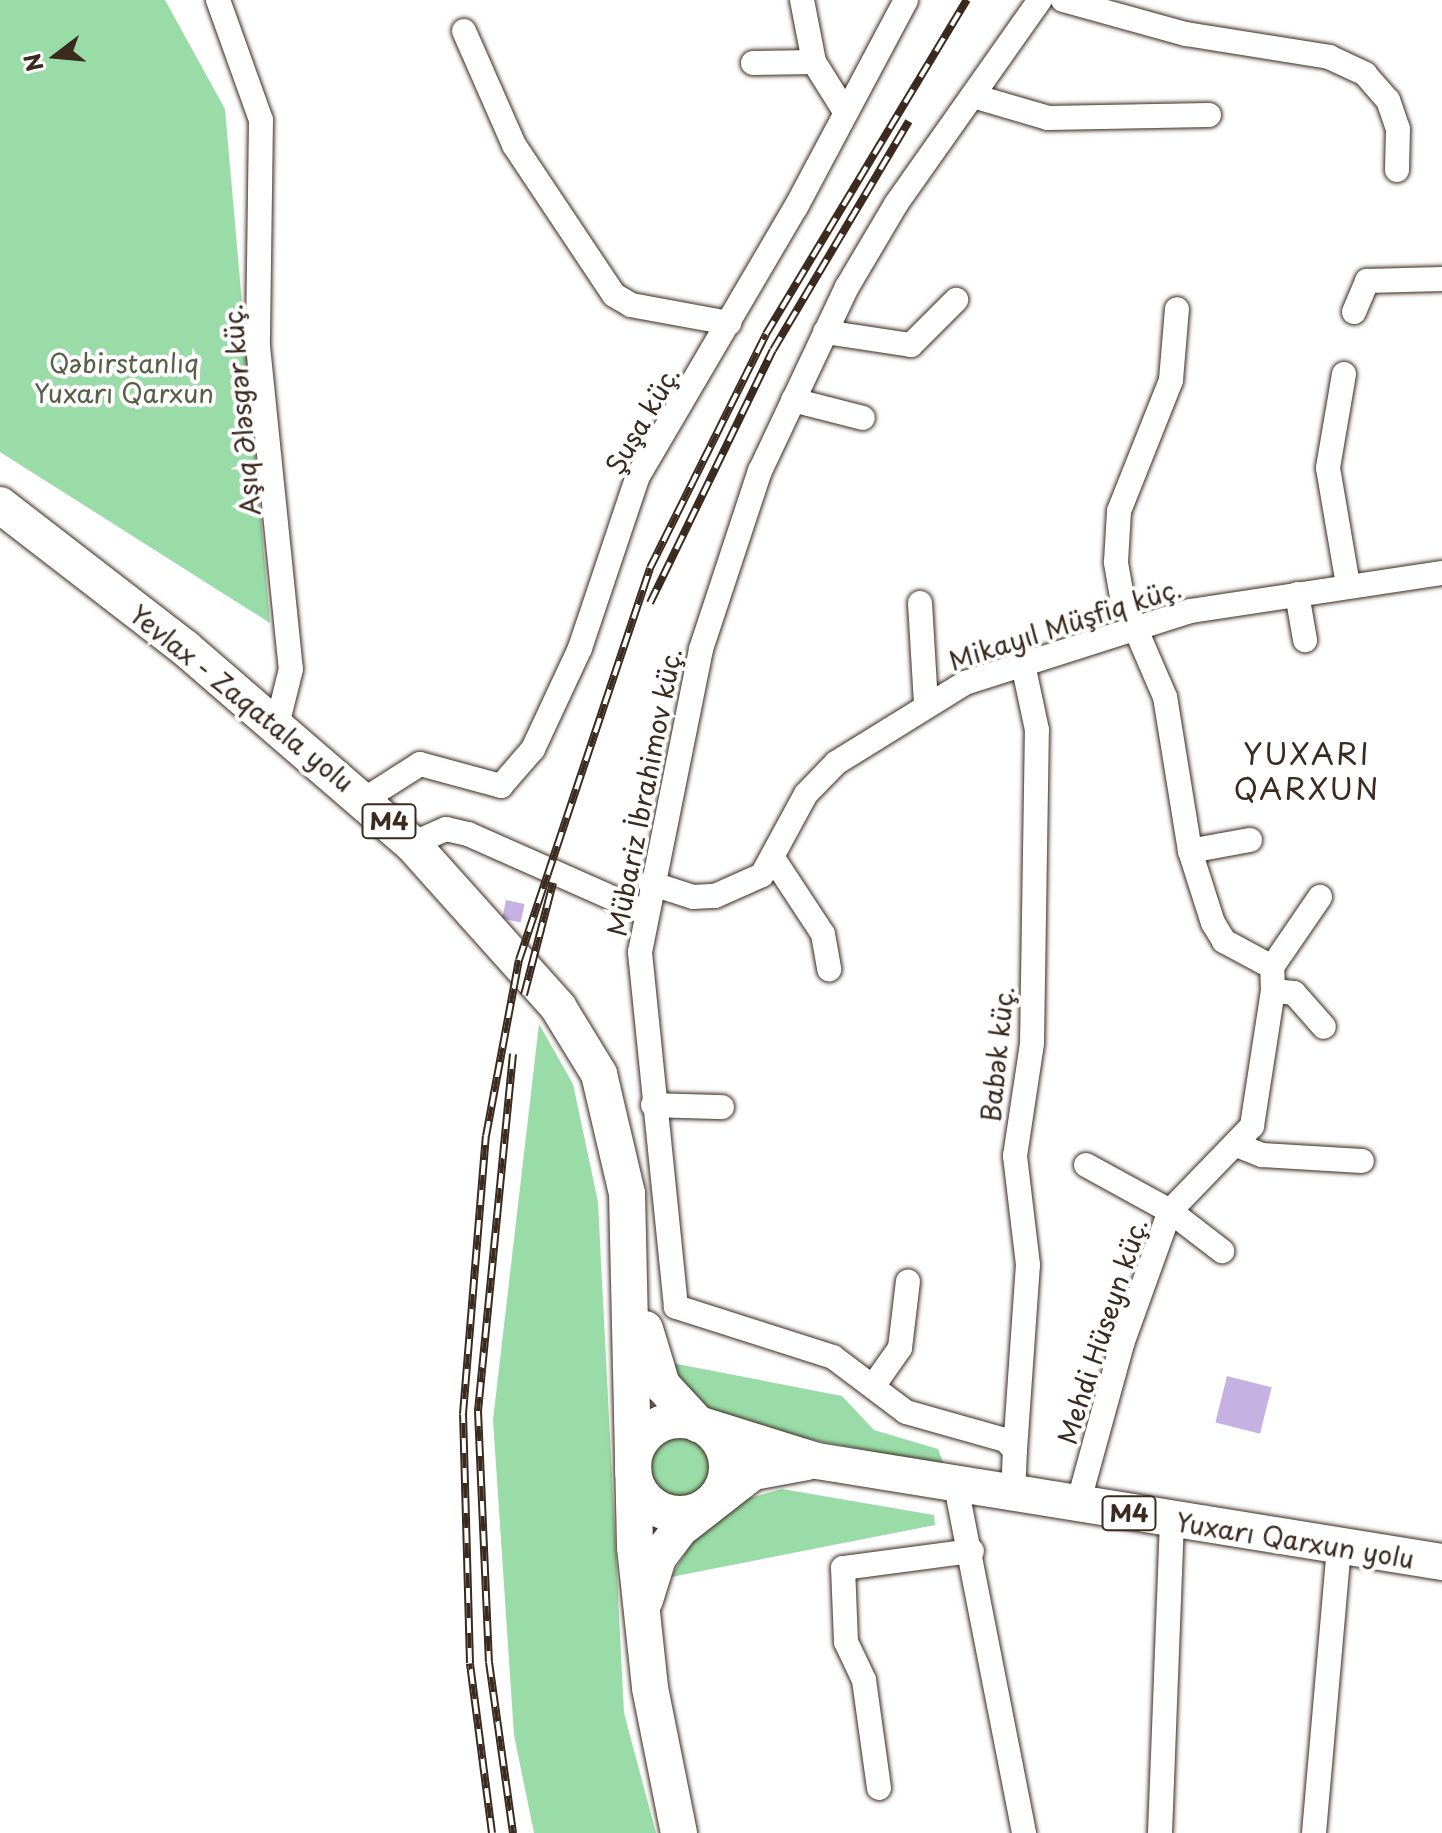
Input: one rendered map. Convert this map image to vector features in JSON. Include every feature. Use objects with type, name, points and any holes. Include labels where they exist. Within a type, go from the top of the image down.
[{"type":"highway","name":"Yevlax - Zaqatala yolu","points":[[0,505],[277,725],[365,799],[412,844],[577,1033],[613,1112],[631,1241]]},
{"type":"highway","points":[[631,1241],[653,1367],[678,1409],[721,1445],[727,1465],[711,1502],[658,1558],[641,1616]]},
{"type":"highway","points":[[631,1241],[633,1470],[641,1616],[679,1833]]},
{"type":"highway","points":[[667,1422],[698,1424],[817,1461],[753,1472],[693,1513],[662,1511],[645,1499],[633,1470],[649,1432],[667,1422]]},
{"type":"highway","name":"Yuxarı Qarxun yolu","points":[[817,1461],[1172,1521],[1442,1562]]},
{"type":"street","name":"Aşıq Ələsgər küç.","points":[[218,0],[261,120],[258,346],[290,654],[277,725]]},
{"type":"street","points":[[802,0],[814,62],[846,113]]},
{"type":"street","name":"Şuşa küç.","points":[[365,799],[420,764],[488,787],[514,776],[580,648],[638,476],[729,323],[906,0]]},
{"type":"street","name":"Mübariz İbrahimov küç.","points":[[1015,1450],[990,1432],[906,1412],[833,1357],[676,1307],[639,994],[644,912],[650,883],[701,649],[741,517],[825,332],[896,204],[1040,0]]},
{"type":"street","points":[[1063,0],[1186,34],[1329,57],[1365,74],[1388,100],[1398,129],[1397,170]]},
{"type":"street","points":[[464,31],[514,145],[614,295],[631,305],[729,323]]},
{"type":"street","points":[[753,63],[814,62]]},
{"type":"street","points":[[973,96],[1048,118],[1209,115]]},
{"type":"street","points":[[1354,312],[1367,281],[1442,279]]},
{"type":"street","points":[[825,332],[911,345],[956,300]]},
{"type":"street","points":[[1177,309],[1168,392],[1119,511],[1116,562],[1134,630],[1165,697],[1190,851],[1224,941],[1294,993],[1324,1027]]},
{"type":"street","points":[[1344,374],[1328,468],[1348,585]]},
{"type":"street","points":[[793,400],[863,418]]},
{"type":"street","name":"Mikayıl Müşfiq küç.","points":[[775,861],[806,794],[836,763],[926,703],[1023,664],[1226,603],[1442,573]]},
{"type":"street","points":[[1297,594],[1305,640]]},
{"type":"street","points":[[920,603],[926,703]]},
{"type":"street","name":"Babək küç.","points":[[1015,1450],[1028,1265],[1015,1156],[1032,1043],[1037,745],[1023,664]]},
{"type":"street","points":[[412,844],[446,829],[468,834],[644,912]]},
{"type":"street","points":[[1190,851],[1250,840]]},
{"type":"street","points":[[650,883],[693,897],[715,896],[775,861],[823,934],[829,969]]},
{"type":"street","points":[[1273,979],[1320,897]]},
{"type":"street","name":"Mehdi Hüseyn küç.","points":[[1078,1504],[1170,1211],[1237,1145],[1260,1103],[1273,979]]},
{"type":"street","points":[[653,1105],[722,1107]]},
{"type":"street","points":[[1237,1145],[1262,1155],[1362,1161]]},
{"type":"street","points":[[1086,1165],[1170,1211],[1222,1251]]},
{"type":"street","points":[[874,1385],[900,1348],[908,1281]]},
{"type":"street","points":[[1013,1495],[1015,1450]]},
{"type":"street","points":[[956,1486],[972,1551],[1024,1833]]},
{"type":"street","points":[[1160,1833],[1172,1521]]},
{"type":"street","points":[[1314,1833],[1339,1547]]},
{"type":"street","points":[[879,1788],[864,1680],[846,1642],[843,1568],[972,1551]]},
{"type":"green space","name":"Qəbirstanlıq Yuxarı Qarxun","points":[[0,0],[165,0],[225,109],[270,623],[0,452]]},
{"type":"green space","points":[[539,1024],[573,1084],[598,1202],[624,1713],[656,1833],[534,1833],[514,1735],[493,1420]]},
{"type":"green space","points":[[672,1363],[842,1396],[874,1430],[938,1449],[944,1465],[725,1423],[689,1397]]},
{"type":"green space","points":[[688,1432],[709,1447],[715,1466],[713,1479],[705,1490],[688,1500],[674,1500],[657,1490],[649,1479],[647,1459],[657,1442],[668,1434]]},
{"type":"green space","points":[[782,1489],[934,1515],[935,1525],[671,1577],[693,1540],[746,1499]]},
{"type":"building","points":[[506,900],[525,904],[521,923],[502,919]]},
{"type":"building","points":[[1227,1376],[1272,1387],[1260,1434],[1215,1423]]},
{"type":"railway","points":[[492,1833],[470,1663],[463,1414],[486,1136],[519,960],[650,568],[766,334],[967,0]]},
{"type":"railway","points":[[650,603],[773,350],[909,121]]},
{"type":"railway","points":[[524,995],[553,883]]},
{"type":"railway","points":[[513,1054],[478,1411],[489,1662],[513,1833]]},
{"type":"district","name":"YUXARI QARXUN","points":[[1307,770]]}]
